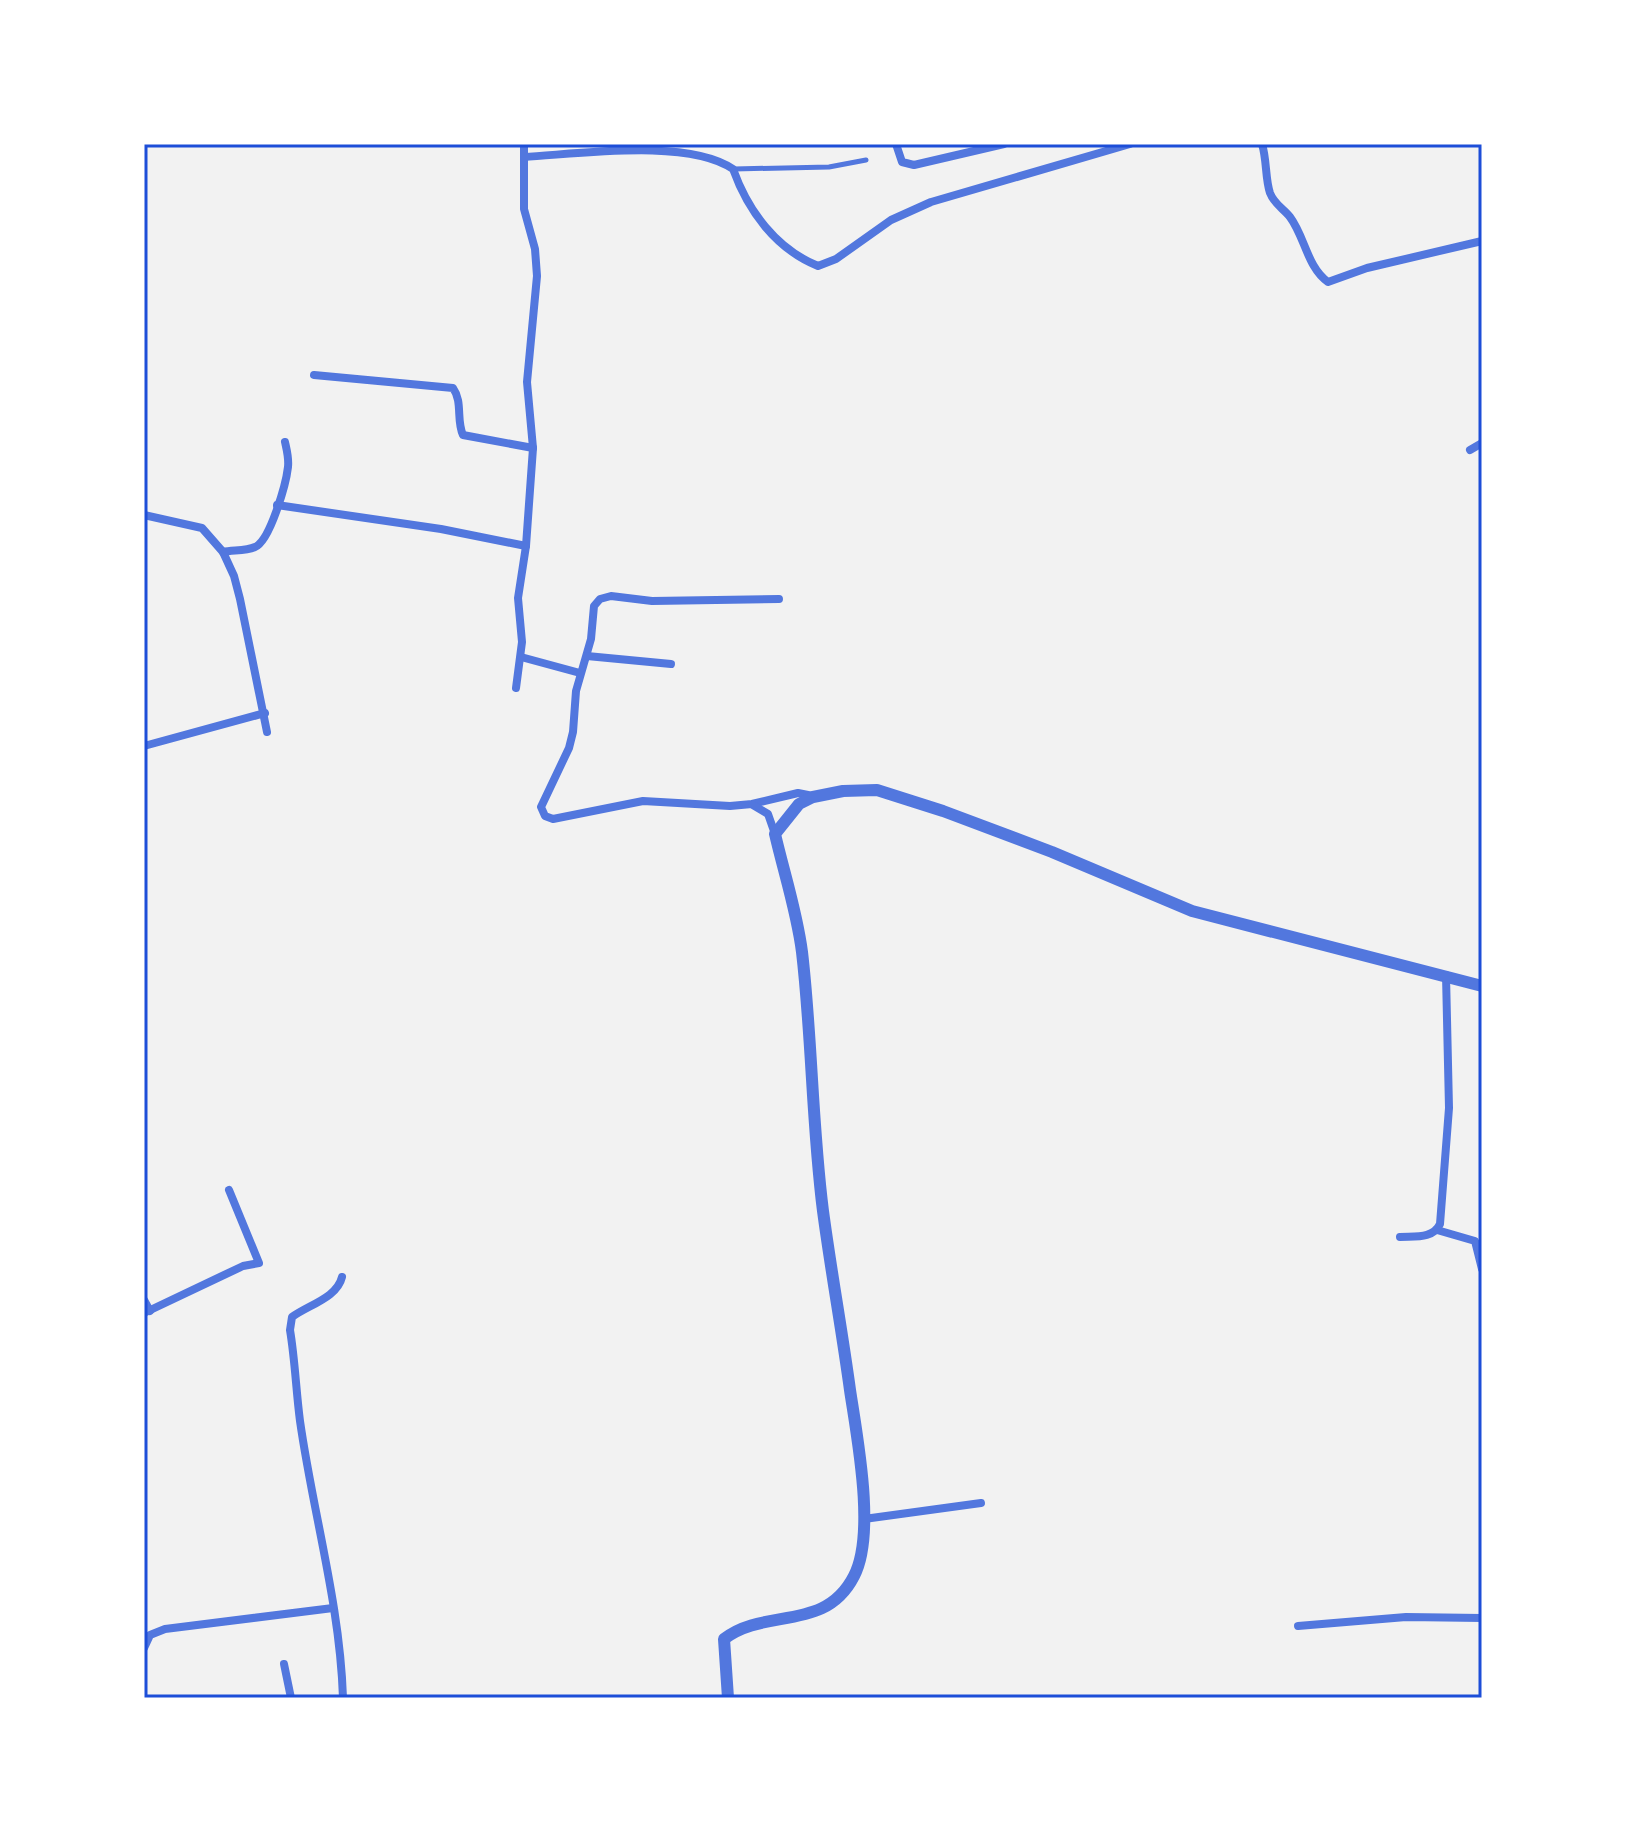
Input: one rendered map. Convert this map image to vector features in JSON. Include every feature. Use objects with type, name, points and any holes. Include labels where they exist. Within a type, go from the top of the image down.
[{"type":"street","points":[[516,688],[522,657],[518,598],[526,546],[533,448],[527,382],[537,276],[535,249],[524,209],[524,144]]},
{"type":"street","points":[[896,144],[902,162],[914,165],[1004,144]]},
{"type":"street","points":[[524,157],[674,150],[715,159],[733,169],[741,192],[757,219],[792,251],[818,266],[836,259],[891,220],[931,202],[1130,144]]},
{"type":"street","points":[[1262,144],[1270,193],[1290,218],[1321,277],[1328,282],[1367,268],[1482,241]]},
{"type":"street","points":[[314,375],[453,388],[458,395],[463,435],[533,448]]},
{"type":"street","points":[[223,552],[255,547],[263,541],[288,470],[289,456],[285,442]]},
{"type":"street","points":[[1470,450],[1482,443]]},
{"type":"street","points":[[277,505],[441,529],[526,546]]},
{"type":"street","points":[[144,515],[202,528],[223,552],[234,576],[267,732]]},
{"type":"street","points":[[779,599],[652,601],[611,596],[600,599],[594,606],[587,656],[580,673],[569,748],[541,807],[545,816],[553,819],[643,801],[707,806],[752,804],[798,793],[813,797]]},
{"type":"street","points":[[587,656],[671,664]]},
{"type":"street","points":[[522,657],[580,673]]},
{"type":"street","points":[[144,746],[265,713]]},
{"type":"street","points":[[775,834],[799,804],[813,797],[843,791],[877,790],[1052,852],[1192,911],[1482,986]]},
{"type":"street","points":[[728,1698],[724,1639],[738,1628],[806,1615],[825,1608],[855,1575],[862,1549],[864,1519],[860,1454],[814,1136],[802,950],[775,834],[768,814],[752,804]]},
{"type":"street","points":[[1400,1237],[1430,1235],[1440,1224],[1447,1165],[1449,1108],[1446,975]]},
{"type":"street","points":[[144,1300],[147,1312],[243,1266],[259,1263],[229,1190]]},
{"type":"street","points":[[1437,1230],[1475,1241],[1482,1269]]},
{"type":"street","points":[[342,1277],[340,1285],[327,1297],[292,1317],[290,1330],[300,1420],[333,1608],[343,1698]]},
{"type":"street","points":[[864,1519],[981,1503]]},
{"type":"street","points":[[144,1648],[150,1635],[165,1629],[333,1608]]},
{"type":"street","points":[[1298,1626],[1406,1617],[1482,1618]]},
{"type":"street","points":[[284,1664],[291,1698]]},
{"type":"lane","points":[[733,169],[829,167],[866,160]]}]
